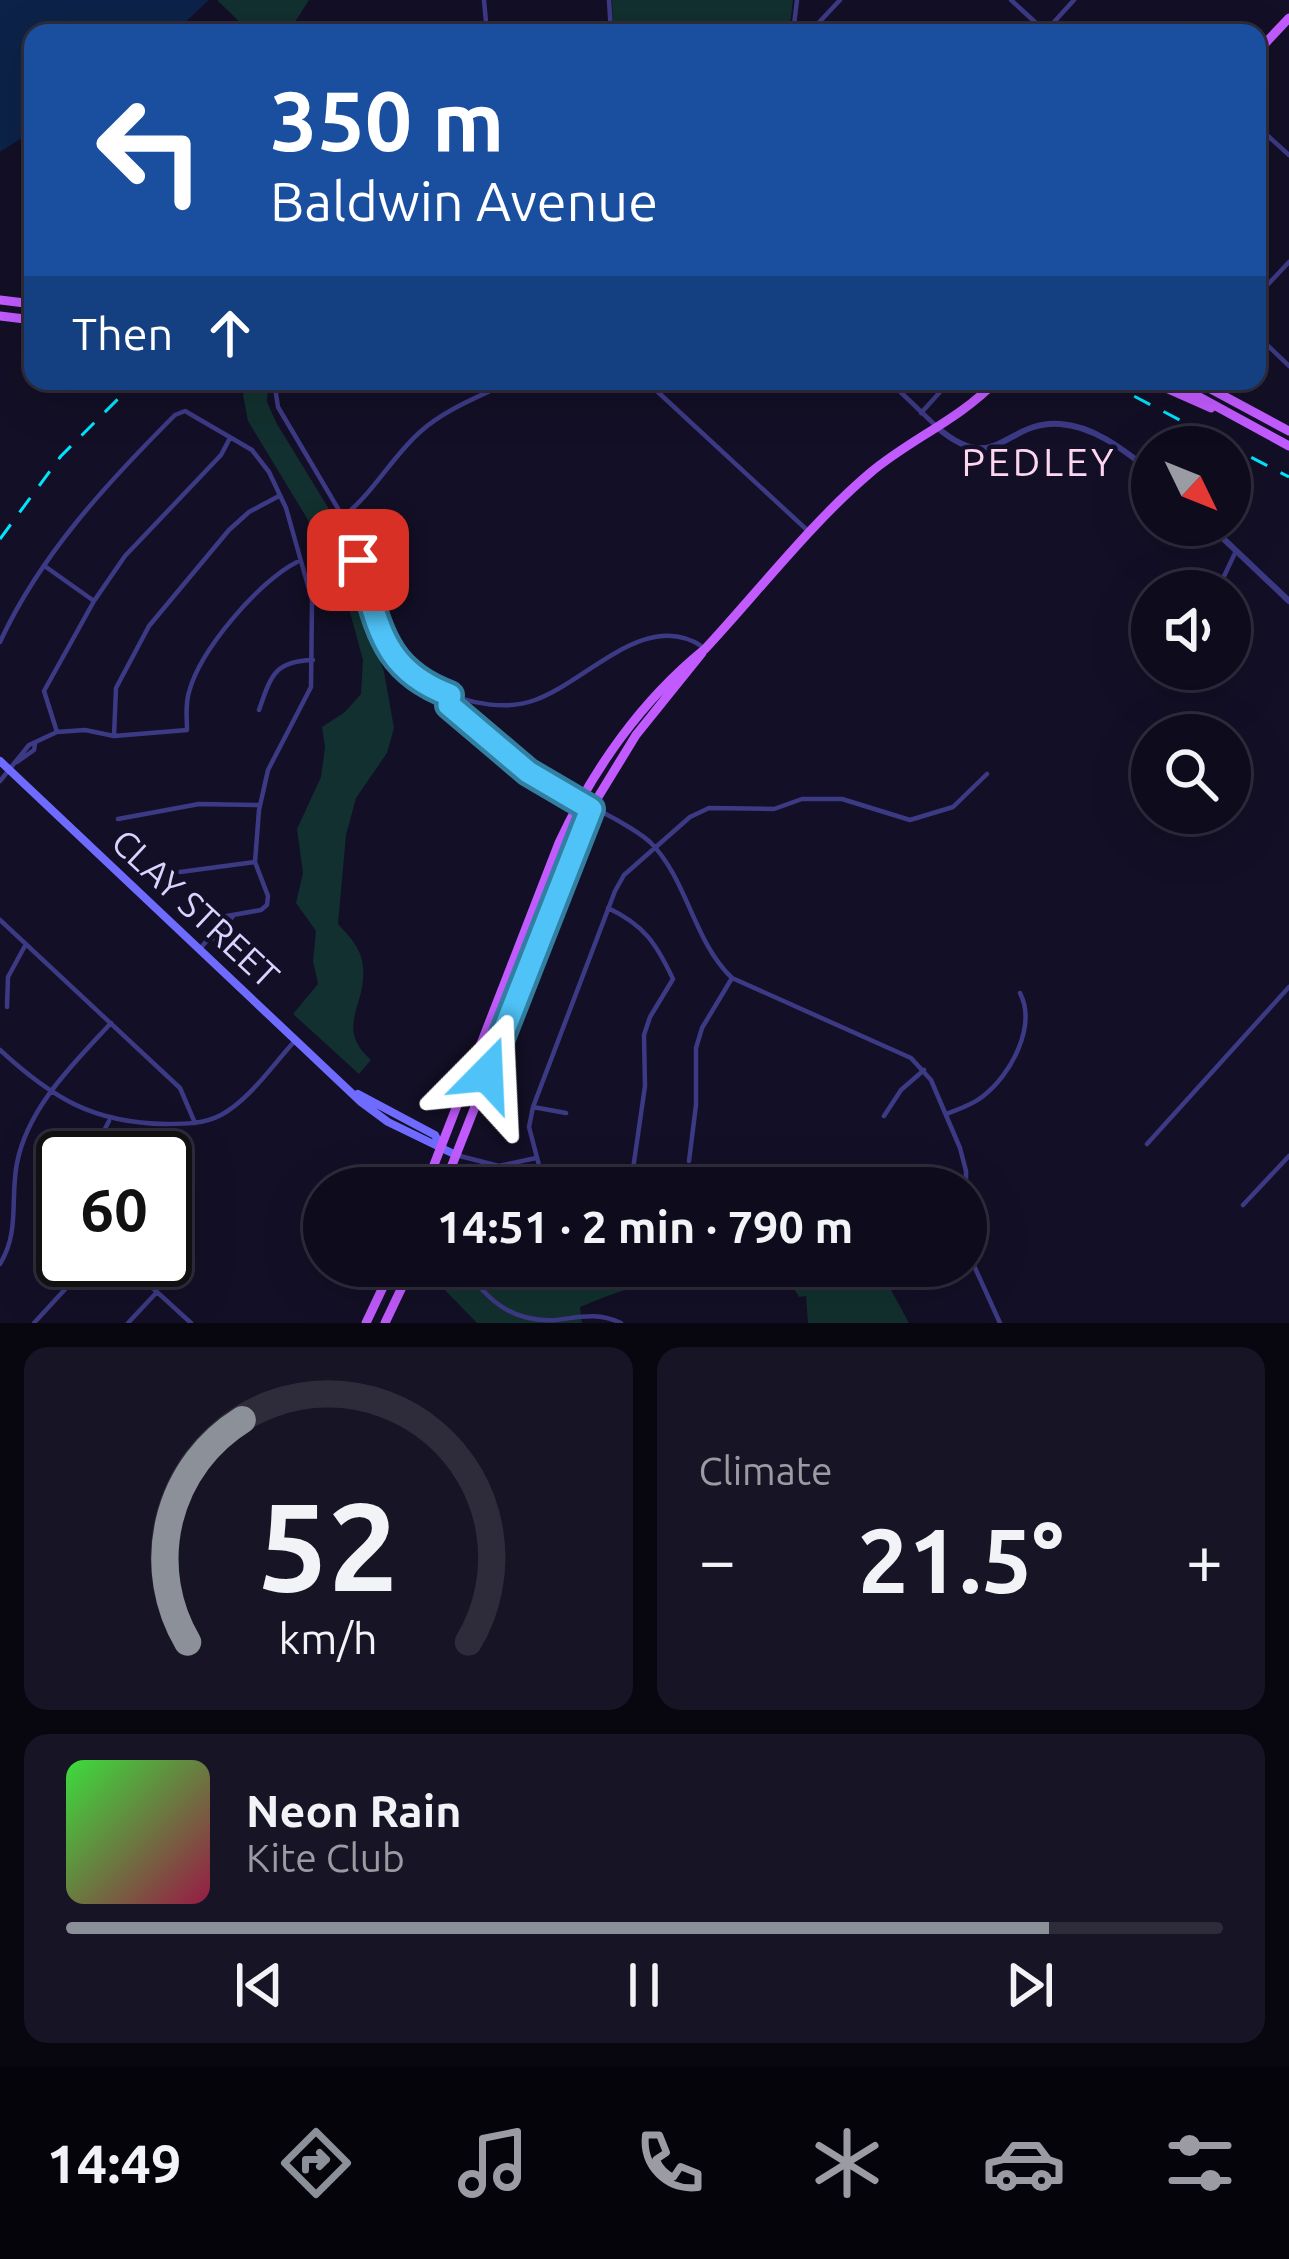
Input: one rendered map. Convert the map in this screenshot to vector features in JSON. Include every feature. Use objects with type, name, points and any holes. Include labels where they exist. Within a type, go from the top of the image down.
[{"type":"main road","points":[[1266,42],[1289,18]]},
{"type":"main road","points":[[433,1167],[578,802],[638,716],[873,471],[939,429],[985,390]]},
{"type":"main road","points":[[1171,390],[1222,412]]},
{"type":"main road","points":[[1184,390],[1289,446]]},
{"type":"main road","points":[[1213,390],[1289,431]]},
{"type":"main road","points":[[451,1167],[591,809],[625,751],[705,649]]},
{"type":"main road","name":"CLAY STREET","points":[[0,761],[14,767],[200,949],[388,1122],[456,1155]]},
{"type":"main road","points":[[487,1074],[510,1002],[502,988]]},
{"type":"main road","points":[[366,1323],[383,1287]]},
{"type":"main road","points":[[385,1323],[402,1287]]},
{"type":"street","points":[[817,24],[840,0]]},
{"type":"street","points":[[1011,0],[1036,24]]},
{"type":"street","points":[[1052,24],[1074,0]]},
{"type":"street","points":[[1266,134],[1289,155]]},
{"type":"street","points":[[1266,286],[1289,262]]},
{"type":"street","points":[[1266,343],[1289,365]]},
{"type":"street","points":[[275,390],[278,407],[344,517],[394,659],[421,682],[450,695],[509,705],[535,700],[661,633],[688,637],[705,649]]},
{"type":"street","points":[[344,517],[376,488],[428,425],[494,390]]},
{"type":"street","points":[[656,390],[811,534]]},
{"type":"street","points":[[898,390],[964,448],[982,451],[1039,426],[1062,424],[1131,456]]},
{"type":"street","points":[[921,413],[942,390]]},
{"type":"street","points":[[0,642],[46,566],[100,492],[175,415],[185,411],[252,450],[269,472],[308,576],[311,687],[268,770],[260,805],[255,862],[267,904],[262,910],[227,916],[200,949]]},
{"type":"street","points":[[57,732],[44,691],[46,683],[94,601],[125,556],[221,455],[230,438]]},
{"type":"street","points":[[114,736],[116,688],[149,626],[229,530],[249,512],[279,496]]},
{"type":"street","points":[[1231,546],[1289,601]]},
{"type":"street","points":[[1227,570],[1236,551]]},
{"type":"street","points":[[0,781],[17,757],[57,732],[85,730],[114,736],[187,730],[186,705],[195,674],[245,605],[279,571],[299,561]]},
{"type":"street","points":[[46,566],[94,601]]},
{"type":"street","points":[[259,710],[280,666],[288,660],[313,660]]},
{"type":"street","points":[[450,695],[449,705],[528,772],[631,829],[654,847],[714,958],[732,978],[892,1048],[924,1070],[964,1167]]},
{"type":"street","points":[[538,1167],[529,1127],[533,1107],[608,908],[624,874],[654,847],[690,817],[709,808],[774,809],[802,800],[842,799],[910,820],[953,807],[988,774]]},
{"type":"street","points":[[118,819],[199,804],[260,805]]},
{"type":"street","points":[[180,872],[255,862]]},
{"type":"street","points":[[608,908],[650,934],[673,979],[644,1035],[645,1086],[633,1167]]},
{"type":"street","points":[[0,920],[181,1088],[195,1123]]},
{"type":"street","points":[[7,1007],[8,976],[26,944]]},
{"type":"street","points":[[689,1160],[696,1048],[702,1028],[732,978]]},
{"type":"street","points":[[1147,1144],[1289,987]]},
{"type":"street","points":[[946,1114],[980,1099],[1010,1061],[1026,1032],[1028,1009],[1020,993]]},
{"type":"street","points":[[0,1264],[13,1234],[20,1153],[51,1093],[111,1023]]},
{"type":"street","points":[[1,1054],[51,1093],[110,1118],[141,1124],[195,1123],[215,1118],[233,1106],[297,1039]]},
{"type":"street","points":[[884,1115],[901,1090],[924,1070]]},
{"type":"street","points":[[533,1107],[566,1113]]},
{"type":"street","points":[[104,1131],[110,1118]]},
{"type":"street","name":"CLAY STREET","points":[[456,1155],[500,1166],[536,1158]]},
{"type":"street","points":[[1243,1205],[1289,1156]]},
{"type":"street","points":[[34,1323],[67,1287]]},
{"type":"street","points":[[152,1287],[191,1323]]},
{"type":"street","points":[[479,1287],[521,1320],[544,1322],[592,1315],[621,1323]]},
{"type":"street","points":[[984,1287],[1000,1323]]},
{"type":"street","points":[[128,1323],[157,1292]]},
{"type":"green space","points":[[217,0],[309,0],[294,24],[242,24]]},
{"type":"green space","points":[[612,0],[793,0],[790,24],[613,24]]},
{"type":"green space","points":[[245,390],[268,390],[267,402],[277,424],[332,514],[384,672],[394,728],[387,753],[356,798],[346,835],[338,924],[362,961],[363,981],[353,1026],[360,1048],[371,1060],[359,1074],[293,1014],[318,984],[313,961],[316,931],[296,903],[303,873],[297,829],[321,777],[322,727],[361,694],[363,660],[338,568],[314,543],[308,520],[248,421]]},
{"type":"green space","points":[[442,1287],[639,1287],[580,1307],[582,1323],[477,1323]]},
{"type":"green space","points":[[793,1287],[889,1287],[909,1323],[808,1323],[806,1296],[799,1297]]},
{"type":"water","points":[[0,0],[209,0],[184,24],[24,24],[24,137],[0,152]]},
{"type":"railway","points":[[0,539],[61,456],[127,390]]},
{"type":"railway","points":[[1122,390],[1289,477]]},
{"type":"district","name":"PEDLEY","points":[[1039,461]]},
{"type":"route","points":[[358,560],[386,646],[403,669],[450,695],[449,705],[528,772],[591,809],[487,1074]]}]
